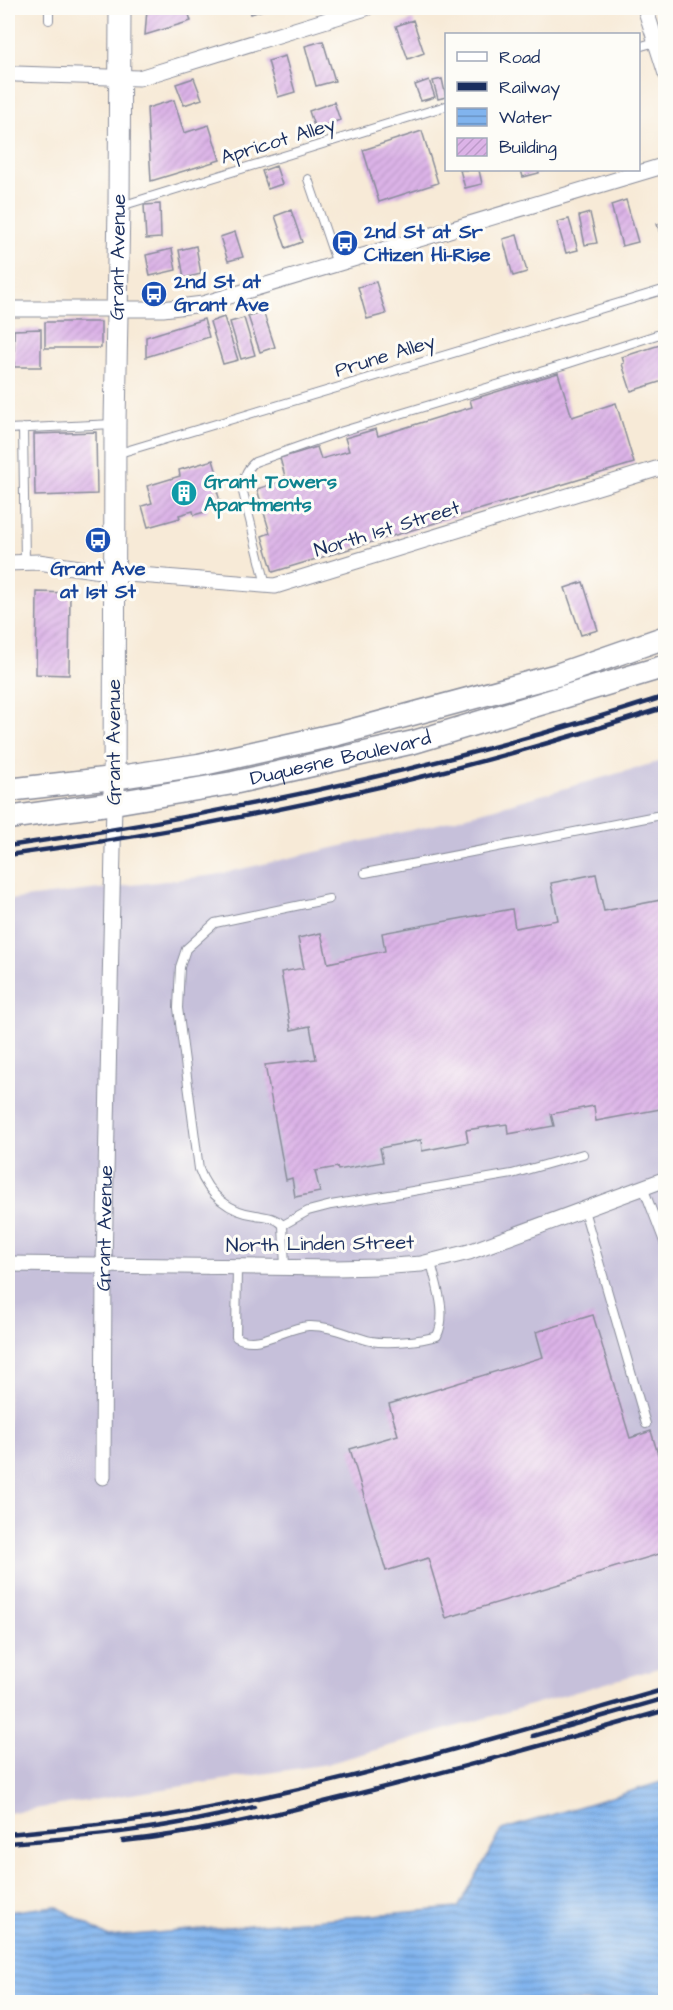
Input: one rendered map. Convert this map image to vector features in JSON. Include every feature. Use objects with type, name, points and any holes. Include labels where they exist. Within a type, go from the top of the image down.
[{"type":"main road","name":"Duquesne Boulevard","points":[[8,790],[199,765],[338,734],[557,675],[664,640]]},
{"type":"main road","name":"Duquesne Boulevard","points":[[8,818],[233,783],[414,742],[666,666]]},
{"type":"street","name":"Grant Avenue","points":[[103,1477],[104,1265],[114,803],[115,423],[120,8]]},
{"type":"street","points":[[12,74],[139,78],[366,8]]},
{"type":"street","points":[[645,8],[661,41],[666,74]]},
{"type":"street","points":[[8,309],[163,309],[202,304],[666,165]]},
{"type":"street","name":"North 1st Street","points":[[8,563],[38,562],[115,573],[275,586],[666,466]]},
{"type":"street","name":"North Linden Street","points":[[8,1264],[378,1268],[431,1262],[505,1240],[666,1179]]},
{"type":"lane","points":[[49,8],[49,20]]},
{"type":"lane","points":[[640,47],[661,41]]},
{"type":"lane","name":"Apricot Alley","points":[[119,207],[445,107]]},
{"type":"lane","points":[[308,179],[337,264]]},
{"type":"lane","name":"Prune Alley","points":[[115,455],[666,289]]},
{"type":"lane","points":[[266,585],[243,492],[244,478],[255,462],[343,431],[666,332]]},
{"type":"lane","points":[[8,429],[115,423]]},
{"type":"lane","points":[[23,428],[25,562]]},
{"type":"lane","points":[[365,873],[666,814]]},
{"type":"lane","points":[[285,1267],[283,1225],[268,1216],[234,1210],[223,1202],[204,1181],[199,1169],[181,1045],[178,1008],[180,967],[186,949],[215,923],[329,898]]},
{"type":"lane","points":[[283,1225],[308,1211],[331,1205],[512,1174],[584,1154]]},
{"type":"lane","points":[[643,1187],[666,1247]]},
{"type":"lane","points":[[584,1210],[646,1424]]},
{"type":"lane","points":[[237,1267],[236,1337],[244,1342],[261,1340],[306,1326],[322,1327],[375,1342],[426,1339],[437,1336],[441,1327],[442,1315],[431,1262]]},
{"type":"shaded area","points":[[665,760],[665,1666],[327,1764],[8,1813],[8,900],[215,875],[442,823]]},
{"type":"water","points":[[665,1781],[665,2002],[8,2002],[8,1912],[56,1906],[109,1937],[458,1908],[502,1830]]},
{"type":"building","points":[[187,8],[191,21],[145,35],[147,9]]},
{"type":"building","points":[[234,8],[249,8],[235,13]]},
{"type":"building","points":[[249,8],[269,8],[251,14]]},
{"type":"building","points":[[413,20],[424,53],[408,59],[396,26]]},
{"type":"building","points":[[323,41],[335,81],[316,86],[305,46]]},
{"type":"building","points":[[285,56],[295,92],[278,97],[268,61]]},
{"type":"building","points":[[194,78],[202,99],[184,105],[176,84]]},
{"type":"building","points":[[442,79],[445,97],[438,99],[433,81]]},
{"type":"building","points":[[429,80],[435,97],[421,101],[415,85]]},
{"type":"building","points":[[174,100],[184,133],[209,125],[220,160],[151,181],[147,108]]},
{"type":"building","points":[[334,102],[340,120],[315,129],[309,111]]},
{"type":"building","points":[[422,131],[438,183],[379,202],[363,150]]},
{"type":"building","points":[[276,166],[282,184],[268,189],[262,171]]},
{"type":"building","points":[[460,171],[479,171],[482,184],[465,188]]},
{"type":"building","points":[[521,171],[539,171],[539,173],[523,177]]},
{"type":"building","points":[[626,200],[638,242],[622,246],[611,205]]},
{"type":"building","points":[[160,204],[161,238],[146,239],[144,205]]},
{"type":"building","points":[[291,210],[302,242],[286,248],[275,216]]},
{"type":"building","points":[[590,213],[597,243],[585,245],[579,216]]},
{"type":"building","points":[[569,219],[578,250],[566,253],[557,222]]},
{"type":"building","points":[[666,222],[666,248],[665,249],[657,224]]},
{"type":"building","points":[[235,232],[243,257],[228,261],[220,237]]},
{"type":"building","points":[[517,235],[527,272],[513,276],[503,239]]},
{"type":"building","points":[[196,246],[201,274],[184,278],[179,250]]},
{"type":"building","points":[[172,249],[176,270],[150,276],[146,255]]},
{"type":"building","points":[[376,282],[386,314],[367,319],[358,287]]},
{"type":"building","points":[[263,311],[275,347],[260,352],[248,316]]},
{"type":"building","points":[[224,317],[238,360],[223,364],[210,322]]},
{"type":"building","points":[[244,318],[255,355],[241,359],[230,322]]},
{"type":"building","points":[[204,319],[209,337],[146,357],[146,337]]},
{"type":"building","points":[[45,322],[101,322],[101,348],[45,348]]},
{"type":"building","points":[[41,329],[41,367],[14,367],[14,330]]},
{"type":"building","points":[[666,343],[666,380],[631,391],[622,357]]},
{"type":"building","points":[[558,373],[572,417],[616,403],[634,463],[273,572],[262,536],[270,533],[257,489],[286,480],[280,458],[317,447],[321,459],[349,451],[345,438],[376,429],[378,436],[472,407],[470,400]]},
{"type":"building","points":[[96,432],[97,494],[35,496],[34,434]]},
{"type":"building","name":"Grant Towers Apartments","points":[[213,460],[220,483],[215,484],[220,501],[206,505],[208,511],[194,515],[193,511],[179,515],[180,518],[148,527],[142,506],[152,503],[147,486],[180,476],[179,470]]},
{"type":"building","points":[[583,582],[598,630],[581,635],[565,588]]},
{"type":"building","points":[[37,592],[70,593],[69,675],[36,674]]},
{"type":"building","points":[[596,874],[604,911],[666,899],[666,1108],[596,1121],[594,1106],[551,1114],[554,1126],[508,1134],[507,1124],[466,1130],[468,1142],[422,1151],[421,1140],[380,1148],[383,1162],[338,1170],[337,1167],[315,1171],[320,1192],[295,1197],[292,1178],[286,1180],[265,1065],[316,1059],[310,1026],[291,1030],[281,972],[304,968],[298,938],[321,933],[328,963],[385,951],[382,933],[512,909],[515,928],[558,920],[551,883]]},
{"type":"building","points":[[593,1315],[630,1438],[651,1431],[666,1481],[666,1552],[446,1618],[428,1558],[386,1571],[350,1449],[398,1435],[389,1404],[543,1357],[536,1332]]},
{"type":"railway","points":[[8,846],[174,819],[340,785],[504,744],[666,696]]},
{"type":"railway","points":[[8,855],[174,829],[340,796],[504,755],[666,707]]},
{"type":"railway","points":[[8,1834],[143,1819],[308,1787],[488,1740],[666,1689]]},
{"type":"railway","points":[[533,1736],[666,1698]]},
{"type":"railway","points":[[123,1841],[202,1829],[281,1813],[458,1768],[666,1710]]},
{"type":"railway","points":[[8,1843],[131,1831],[193,1821],[254,1807]]},
{"type":"place","name":"2nd St at Sr Citizen Hi-Rise","points":[[345,243]]},
{"type":"place","name":"2nd St at Grant Ave","points":[[154,294]]},
{"type":"place","name":"Grant Towers Apartments","points":[[184,493]]},
{"type":"place","name":"Grant Ave at 1st St","points":[[98,540]]}]
